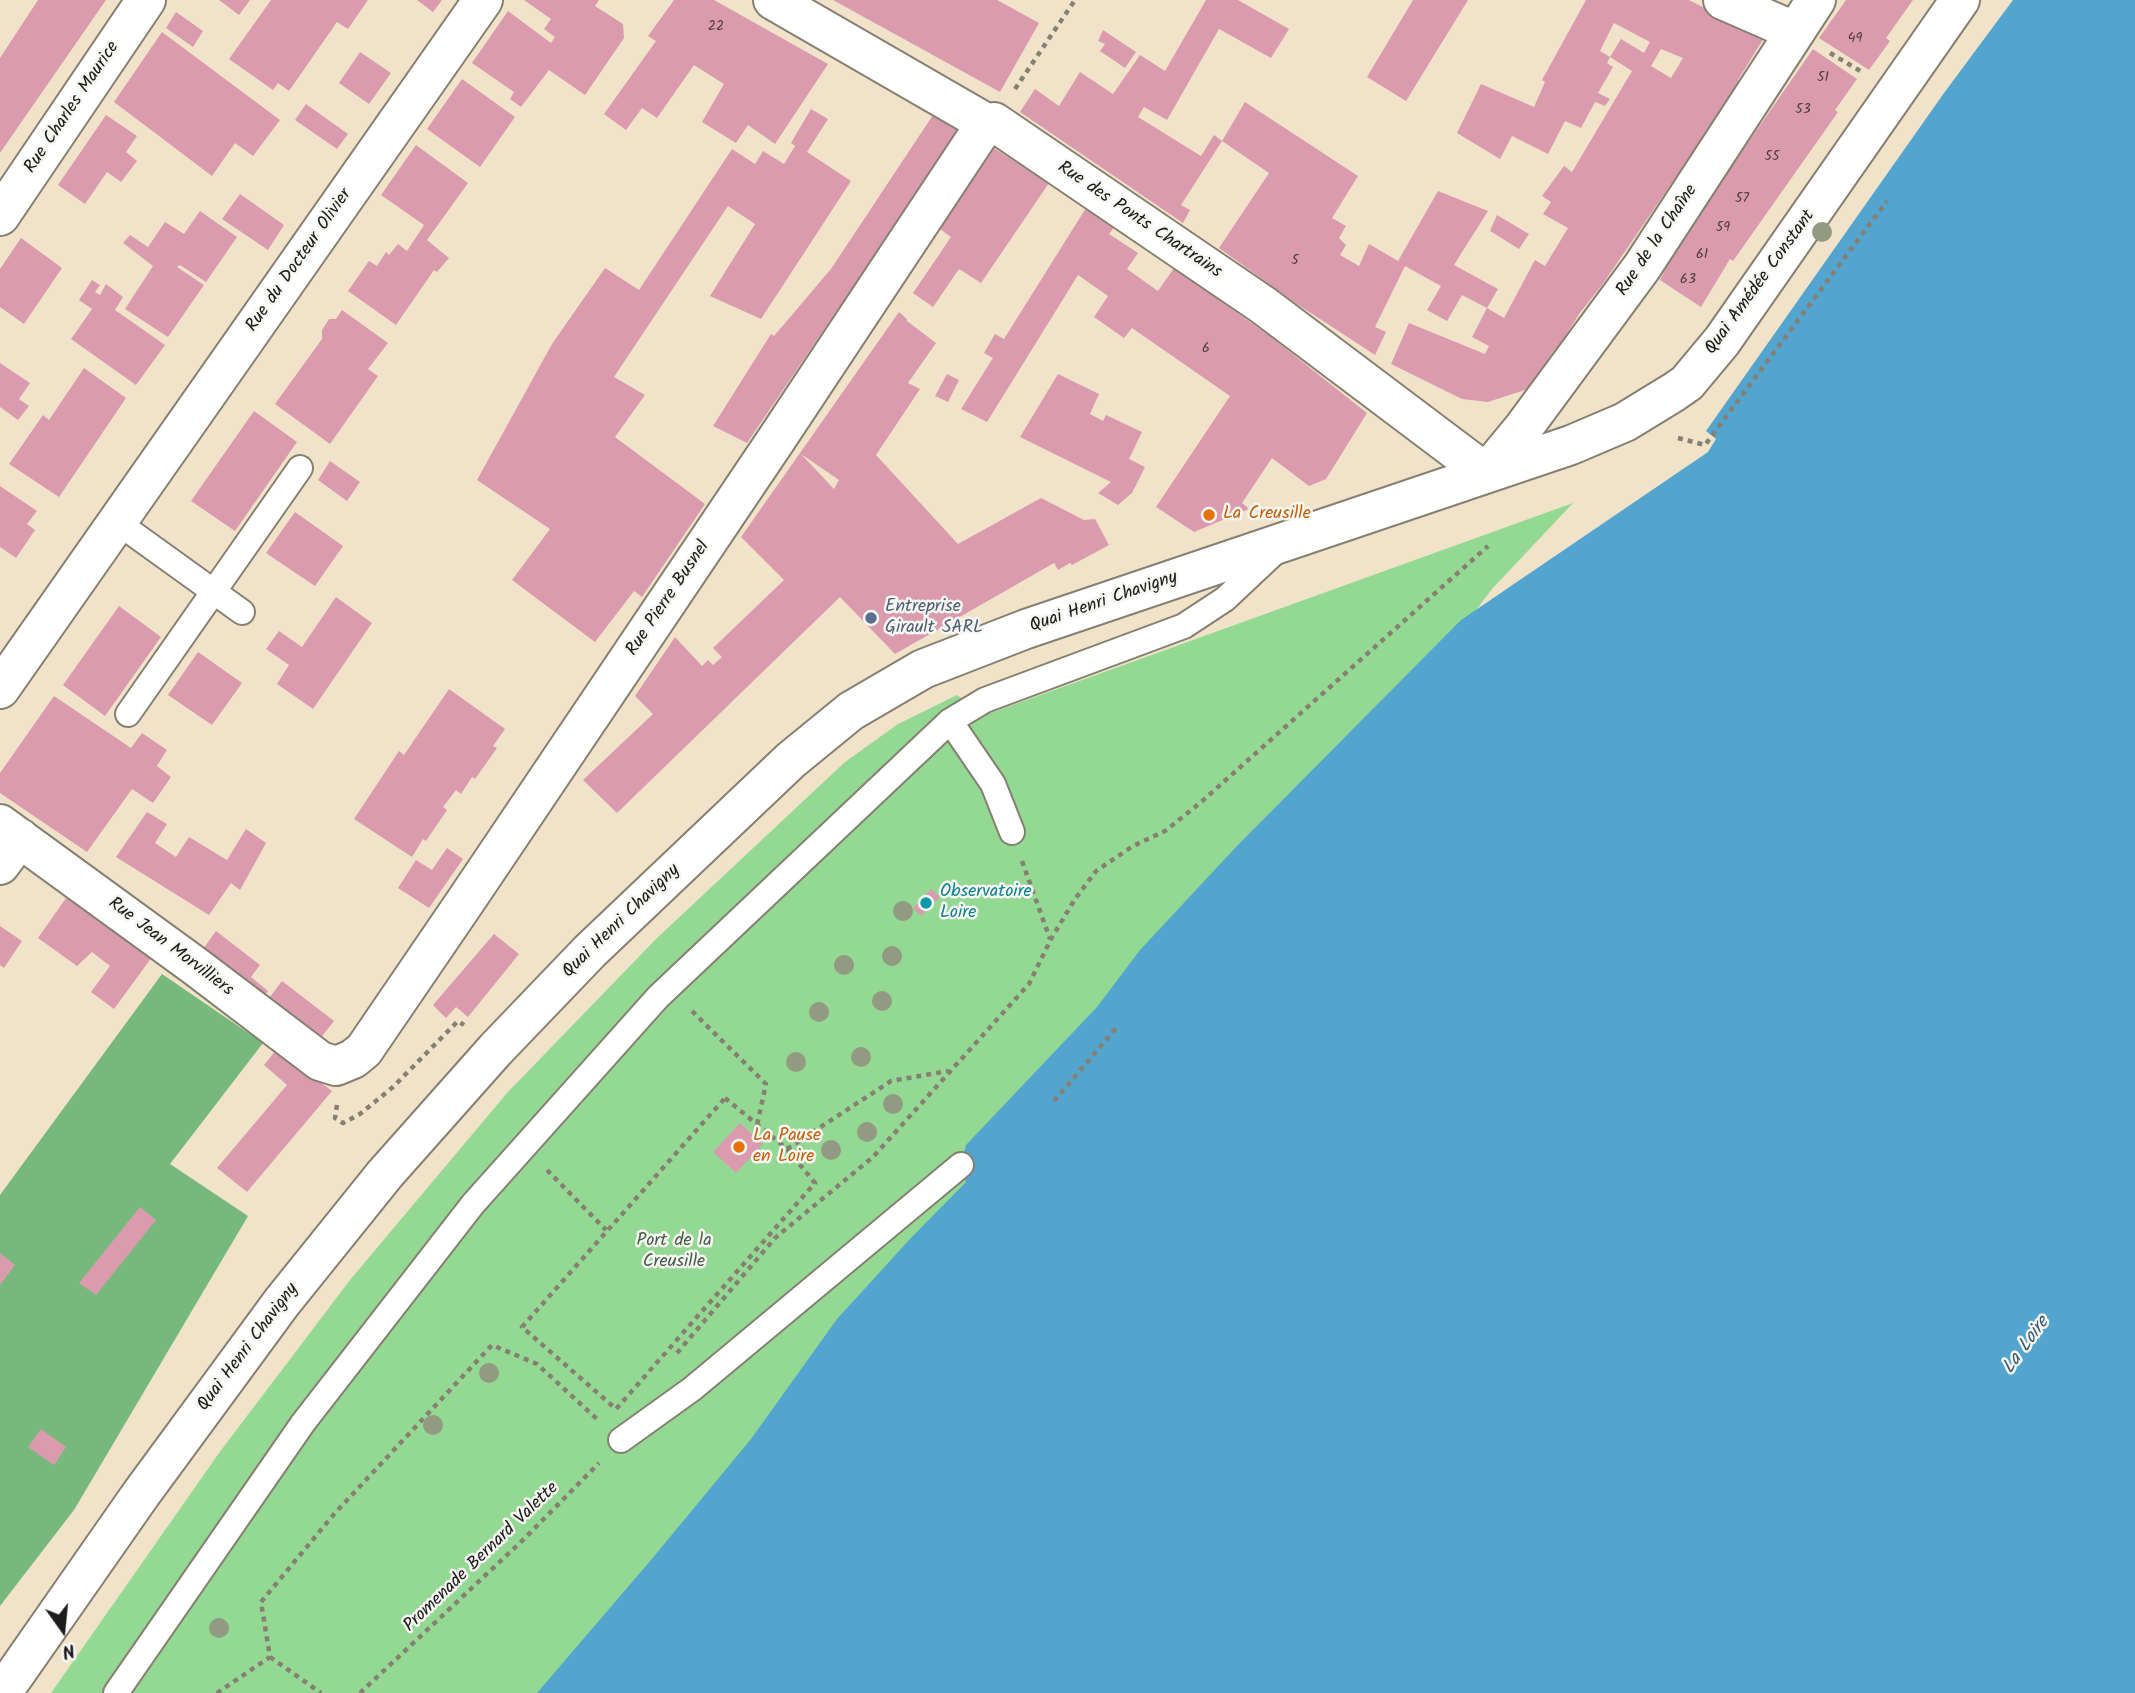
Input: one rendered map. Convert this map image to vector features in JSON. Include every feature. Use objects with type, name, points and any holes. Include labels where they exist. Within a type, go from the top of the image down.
[{"type":"street","name":"Rue Charles Maurice","points":[[0,216],[146,0]]},
{"type":"street","name":"Rue du Docteur Olivier","points":[[0,689],[483,0]]},
{"type":"street","name":"Rue des Ponts Chartrains","points":[[773,0],[990,123],[1263,305],[1486,473]]},
{"type":"street","points":[[1723,0],[1794,31]]},
{"type":"street","name":"Rue de la Chaîne","points":[[1486,473],[1524,427],[1642,267],[1816,0]]},
{"type":"street","name":"Quai Amédée Constant","points":[[1486,473],[1571,445],[1625,422],[1687,383],[1721,341],[1960,0]]},
{"type":"street","name":"Rue Pierre Busnel","points":[[341,1065],[364,1049],[378,1030],[990,123]]},
{"type":"street","name":"Quai Henri Chavigny","points":[[2,1693],[141,1494],[282,1302],[385,1174],[496,1049],[590,951],[791,760],[851,711],[923,669],[1026,629],[1486,473]]},
{"type":"street","name":"Rue Jean Morvilliers","points":[[7,842],[195,966],[320,1061],[341,1065]]},
{"type":"lane","points":[[128,714],[300,468]]},
{"type":"lane","points":[[117,522],[242,612]]},
{"type":"lane","points":[[116,1693],[303,1423],[473,1204],[657,997],[950,722],[985,700],[1184,626],[1226,598],[1289,540]]},
{"type":"lane","points":[[950,722],[993,784],[1012,832]]},
{"type":"lane","points":[[621,1440],[692,1389],[961,1165]]},
{"type":"path","points":[[990,123],[1075,0]]},
{"type":"path","points":[[1794,31],[1863,73]]},
{"type":"path","points":[[1677,438],[1705,444],[1887,201]]},
{"type":"path","points":[[672,1359],[775,1238],[873,1157],[1029,984],[1074,899],[1096,871],[1133,846],[1165,831],[1200,803],[1488,547]]},
{"type":"path","points":[[1012,832],[1051,939]]},
{"type":"path","points":[[679,978],[692,1011],[766,1084],[757,1125]]},
{"type":"path","points":[[1054,1101],[1118,1026]]},
{"type":"path","points":[[787,1149],[891,1081],[949,1070]]},
{"type":"path","points":[[725,1098],[757,1125],[787,1149],[814,1182],[617,1409],[522,1328],[725,1098]]},
{"type":"path","points":[[524,1147],[606,1230]]},
{"type":"path","points":[[321,1693],[270,1657],[261,1602],[335,1513],[492,1345],[537,1364],[621,1440]]},
{"type":"path","name":"Promenade Bernard Valette","points":[[360,1693],[524,1539],[621,1440]]},
{"type":"path","points":[[216,1693],[270,1657]]},
{"type":"green space","name":"Port de la Creusille","points":[[1573,503],[1492,589],[1437,662],[578,1693],[51,1693],[219,1453],[350,1280],[507,1093],[656,939],[845,762],[898,724],[957,695],[985,715]]},
{"type":"green space","points":[[162,974],[263,1043],[170,1164],[248,1216],[74,1510],[0,1606],[0,1195]]},
{"type":"water","name":"La Loire","points":[[2013,0],[2135,0],[2135,1693],[537,1693],[751,1439],[837,1319],[966,1182],[961,1165],[966,1145],[1097,1007],[1140,950],[1236,847],[1461,620],[1708,452],[1716,439],[1706,431],[1944,93]]},
{"type":"building","points":[[38,0],[106,0],[0,153],[0,58]]},
{"type":"building","points":[[219,0],[250,0],[239,15]]},
{"type":"building","points":[[271,0],[368,0],[348,29],[337,22],[289,91],[278,83],[273,90],[229,59]]},
{"type":"building","points":[[417,0],[442,0],[433,12]]},
{"type":"building","points":[[524,0],[599,0],[595,6],[623,24],[624,38],[585,95],[549,70],[521,107],[510,99],[514,92],[472,63],[508,11],[551,43],[555,37],[544,29],[551,19]]},
{"type":"building","points":[[674,0],[714,0],[828,64],[775,144],[748,125],[736,143],[702,122],[724,84],[694,65],[657,118],[642,108],[626,130],[604,114],[656,41],[648,36]]},
{"type":"building","points":[[833,0],[997,0],[1039,23],[1000,92]]},
{"type":"building","points":[[1206,0],[1238,0],[1289,29],[1271,58],[1219,29],[1167,120],[1144,107],[1138,117],[1201,156],[1214,135],[1222,141],[1181,205],[1190,210],[1183,223],[1020,112],[1035,89],[1059,106],[1080,72],[1113,94],[1140,55],[1165,71]]},
{"type":"building","points":[[1413,0],[1468,0],[1406,101],[1367,77]]},
{"type":"building","points":[[1586,0],[1689,0],[1764,38],[1738,80],[1741,82],[1528,389],[1488,402],[1462,399],[1391,364],[1409,323],[1485,354],[1489,346],[1472,337],[1487,308],[1504,318],[1535,260],[1545,266],[1568,228],[1543,214],[1551,202],[1542,196],[1564,166],[1572,172],[1632,71],[1610,57],[1607,63],[1613,67],[1598,93],[1610,99],[1605,106],[1595,102],[1581,128],[1565,121],[1548,154],[1512,136],[1500,159],[1457,133],[1481,84],[1534,107],[1545,82],[1542,80]],"holes":[[[1614,23],[1650,42],[1644,53],[1621,39],[1610,57],[1600,51]],[[1661,49],[1683,58],[1671,78],[1651,66]]]},
{"type":"building","points":[[1846,0],[1913,0],[1886,38],[1890,41],[1869,70],[1819,38]]},
{"type":"building","points":[[176,12],[203,31],[193,47],[166,28]]},
{"type":"building","points":[[1103,30],[1136,52],[1125,68],[1100,51],[1105,44],[1098,41]]},
{"type":"building","points":[[162,32],[280,120],[253,156],[235,143],[212,176],[114,102]]},
{"type":"building","points":[[1813,49],[1857,79],[1835,110],[1838,112],[1733,261],[1730,259],[1701,307],[1660,280],[1674,252],[1711,196]]},
{"type":"building","points":[[360,52],[391,73],[369,104],[339,83]]},
{"type":"building","points":[[462,79],[515,117],[480,167],[427,129]]},
{"type":"building","points":[[1245,102],[1358,176],[1332,218],[1346,226],[1339,238],[1346,245],[1340,255],[1359,266],[1369,244],[1398,261],[1438,191],[1488,211],[1454,265],[1498,289],[1487,308],[1462,295],[1447,321],[1427,310],[1441,286],[1405,266],[1375,327],[1386,332],[1375,355],[1294,302],[1219,248],[1269,173],[1222,141]]},
{"type":"building","points":[[306,104],[348,134],[337,149],[295,120]]},
{"type":"building","points":[[811,109],[828,119],[807,152],[851,181],[761,319],[710,296],[755,224],[728,206],[614,377],[645,395],[615,437],[705,504],[642,597],[634,591],[595,642],[512,580],[550,529],[477,480],[552,344],[605,268],[639,290],[732,149],[755,164],[763,151],[784,164],[795,146],[791,143]]},
{"type":"building","points":[[106,115],[137,136],[126,152],[137,161],[121,182],[107,172],[85,204],[58,185]]},
{"type":"building","points":[[933,115],[960,129],[747,443],[713,426],[771,334],[774,336],[831,269]]},
{"type":"building","points":[[416,145],[468,183],[427,240],[449,258],[437,272],[434,270],[396,325],[348,291],[369,261],[377,266],[386,252],[389,255],[398,244],[407,251],[424,225],[381,195]]},
{"type":"building","points":[[994,148],[1049,183],[981,283],[959,269],[933,307],[913,293],[951,237],[940,229]]},
{"type":"building","points":[[240,194],[284,225],[268,250],[222,219]]},
{"type":"building","points":[[1086,208],[1115,226],[1109,234],[1138,253],[1127,269],[1158,291],[1174,268],[1271,337],[1367,413],[1326,479],[1309,486],[1272,458],[1242,503],[1249,509],[1194,532],[1156,507],[1230,396],[1132,328],[1124,338],[1094,317],[1108,296],[1078,275],[987,422],[961,409],[993,358],[984,353],[995,334],[1004,339]]},
{"type":"building","points":[[200,211],[237,237],[206,282],[180,265],[177,267],[204,285],[168,337],[125,309],[153,266],[123,243],[130,235],[148,247],[165,222],[184,234]]},
{"type":"building","points":[[1497,215],[1529,234],[1519,249],[1490,231]]},
{"type":"building","points":[[21,238],[62,268],[24,324],[0,307],[0,269]]},
{"type":"building","points":[[92,280],[100,285],[95,292],[100,295],[106,284],[123,297],[115,310],[165,345],[136,385],[71,339],[92,309],[79,300]]},
{"type":"building","points":[[342,310],[388,343],[368,369],[378,376],[330,444],[275,404],[322,339],[322,330],[329,319],[336,319]]},
{"type":"building","points":[[899,312],[936,343],[908,383],[920,389],[876,455],[958,544],[1041,498],[1084,520],[1095,519],[1109,545],[1058,570],[1054,563],[895,654],[840,597],[617,813],[583,780],[653,714],[635,696],[675,637],[702,666],[708,660],[713,665],[722,657],[713,648],[784,580],[741,537]],"holes":[[[801,454],[839,480],[834,489]]]},
{"type":"building","points":[[0,363],[30,383],[19,399],[29,406],[18,420],[0,407]]},
{"type":"building","points":[[84,368],[126,398],[59,497],[9,464],[43,415],[49,420]]},
{"type":"building","points":[[947,374],[959,380],[948,402],[935,396]]},
{"type":"building","points":[[1058,374],[1099,394],[1090,414],[1103,421],[1106,415],[1142,432],[1129,459],[1145,467],[1132,493],[1118,505],[1098,493],[1111,482],[1020,437]]},
{"type":"building","points":[[254,411],[297,442],[235,531],[191,501]]},
{"type":"building","points":[[330,461],[360,482],[347,501],[318,480]]},
{"type":"building","points":[[0,486],[37,511],[27,524],[35,530],[16,558],[0,547]]},
{"type":"building","points":[[295,512],[343,546],[315,586],[266,553]]},
{"type":"building","points":[[336,597],[372,623],[313,709],[277,684],[289,665],[266,649],[279,631],[302,647]]},
{"type":"building","points":[[119,606],[161,637],[105,716],[63,685]]},
{"type":"building","points":[[198,652],[242,683],[212,725],[168,695]]},
{"type":"building","points":[[449,689],[505,729],[493,746],[497,748],[475,779],[472,777],[461,794],[456,790],[443,807],[447,810],[412,857],[354,819],[399,751],[404,755]]},
{"type":"building","points":[[54,696],[131,748],[142,733],[167,750],[157,766],[171,777],[153,803],[132,789],[87,852],[0,793],[0,773]]},
{"type":"building","points":[[147,812],[167,824],[155,843],[176,857],[189,837],[227,860],[246,829],[266,843],[240,890],[231,883],[209,915],[116,857]]},
{"type":"building","points":[[447,848],[463,859],[429,908],[398,888],[416,860],[432,870]]},
{"type":"building","name":"Observatoire Loire","points":[[931,889],[940,897],[921,916],[913,908]]},
{"type":"building","points":[[66,898],[152,957],[114,1009],[91,992],[110,966],[92,952],[77,966],[38,938]]},
{"type":"building","points":[[0,926],[22,941],[4,968],[0,965]]},
{"type":"building","points":[[216,931],[260,965],[251,977],[268,991],[259,1002],[198,956]]},
{"type":"building","points":[[494,934],[519,954],[468,1017],[456,1007],[446,1018],[433,1005]]},
{"type":"building","points":[[282,981],[334,1021],[315,1045],[263,1006]]},
{"type":"building","points":[[277,1049],[332,1091],[247,1192],[217,1168],[287,1085],[264,1065]]},
{"type":"building","points":[[740,1123],[763,1144],[736,1173],[713,1152]]},
{"type":"building","points":[[140,1207],[156,1220],[96,1295],[79,1283]]},
{"type":"building","points":[[0,1253],[15,1265],[0,1285]]},
{"type":"building","points":[[41,1429],[66,1447],[54,1465],[28,1447]]},
{"type":"place","name":"La Creusille","points":[[1209,515]]},
{"type":"place","name":"Entreprise Girault SARL","points":[[871,618]]},
{"type":"place","name":"Observatoire Loire","points":[[926,903]]},
{"type":"place","name":"La Pause en Loire","points":[[739,1147]]}]
